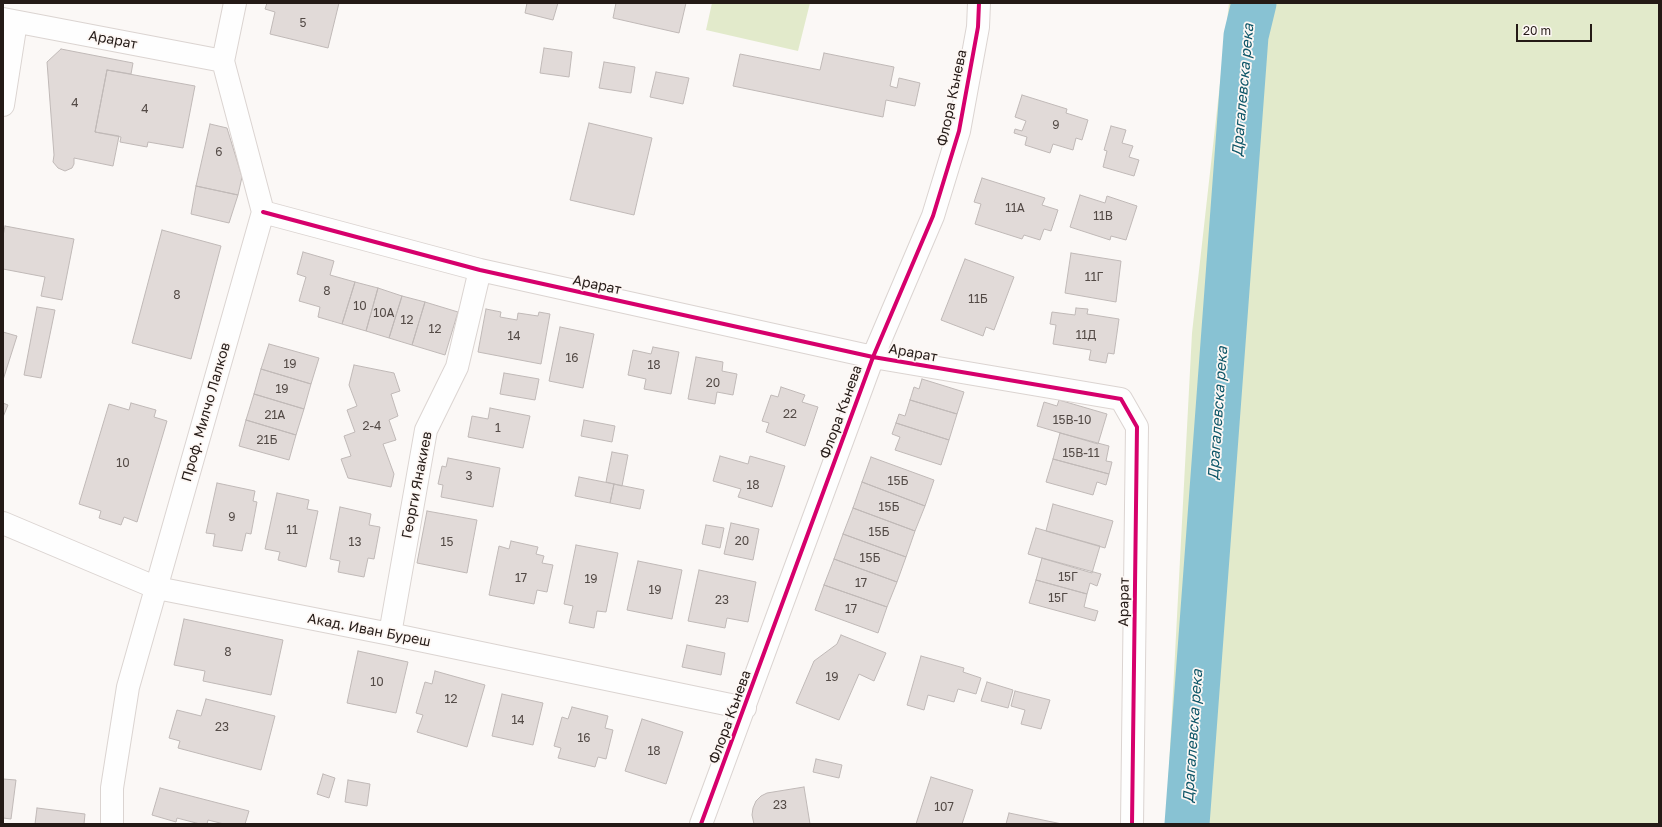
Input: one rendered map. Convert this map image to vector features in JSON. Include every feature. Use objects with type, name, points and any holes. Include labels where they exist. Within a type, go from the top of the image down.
[{"type":"street","points":[[235,3],[223,61],[263,212]]},
{"type":"street","name":"Флора Кънева","points":[[701,824],[873,357],[932,216],[959,131],[978,28],[979,3]]},
{"type":"street","points":[[3,106],[10,20]]},
{"type":"street","name":"Арарат","points":[[10,20],[223,61]]},
{"type":"street","name":"Арарат","points":[[263,212],[480,270],[873,357],[1121,399],[1137,427],[1132,824]]},
{"type":"street","name":"Проф. Милчо Лалков","points":[[112,824],[112,788],[128,687],[263,212]]},
{"type":"street","name":"Георги Янакиев","points":[[390,634],[426,430],[457,367],[480,270]]},
{"type":"street","name":"Акад. Иван Буреш","points":[[3,523],[157,588],[390,634],[745,708]]},
{"type":"green space","points":[[712,3],[810,3],[798,51],[706,30]]},
{"type":"green space","points":[[1229,3],[1659,3],[1659,824],[1166,824],[1192,333]]},
{"type":"building","points":[[267,3],[339,3],[328,48],[270,34],[275,12],[265,9]]},
{"type":"building","points":[[527,3],[558,3],[553,20],[525,13]]},
{"type":"building","points":[[616,3],[686,3],[679,33],[613,18]]},
{"type":"building","points":[[544,48],[572,52],[569,77],[540,73]]},
{"type":"building","points":[[61,49],[133,63],[131,74],[107,70],[95,132],[119,136],[113,166],[74,158],[72,168],[65,171],[58,168],[53,162],[54,155],[47,62]]},
{"type":"building","points":[[824,53],[894,67],[890,86],[897,88],[899,78],[920,83],[915,106],[886,100],[883,117],[733,86],[740,54],[820,70]]},
{"type":"building","points":[[604,62],[635,67],[631,93],[599,88]]},
{"type":"building","points":[[107,70],[195,86],[183,148],[148,142],[147,147],[120,142],[121,137],[95,132]]},
{"type":"building","points":[[656,72],[689,78],[683,104],[650,97]]},
{"type":"building","points":[[1022,95],[1067,109],[1066,113],[1088,120],[1082,140],[1076,138],[1073,150],[1053,144],[1050,153],[1025,145],[1027,137],[1014,133],[1015,129],[1022,131],[1026,121],[1015,117]]},
{"type":"building","points":[[589,123],[652,138],[634,215],[570,200]]},
{"type":"building","points":[[210,124],[227,128],[242,177],[238,195],[196,186]]},
{"type":"building","points":[[1111,126],[1126,130],[1122,143],[1133,146],[1129,157],[1139,160],[1134,176],[1103,167],[1107,151],[1104,150]]},
{"type":"building","points":[[982,178],[1045,198],[1042,205],[1058,210],[1051,231],[1044,229],[1040,240],[1024,235],[1022,239],[975,224],[981,204],[974,202]]},
{"type":"building","points":[[196,186],[238,195],[229,223],[191,214]]},
{"type":"building","points":[[1080,195],[1105,203],[1107,196],[1137,206],[1126,240],[1111,236],[1110,240],[1070,227]]},
{"type":"building","points":[[5,226],[74,239],[62,300],[41,296],[45,277],[3,269],[3,236]]},
{"type":"building","points":[[162,230],[221,246],[191,359],[132,343]]},
{"type":"building","points":[[303,252],[334,261],[330,275],[355,282],[342,324],[318,317],[320,307],[299,301],[306,277],[297,274]]},
{"type":"building","points":[[1071,253],[1121,261],[1116,302],[1065,293]]},
{"type":"building","points":[[965,259],[1014,277],[994,330],[986,327],[983,336],[941,320]]},
{"type":"building","points":[[355,282],[378,288],[366,331],[342,324]]},
{"type":"building","points":[[378,288],[402,296],[389,338],[366,331]]},
{"type":"building","points":[[402,296],[425,302],[412,345],[389,338]]},
{"type":"building","points":[[425,302],[458,312],[445,355],[412,345]]},
{"type":"building","points":[[37,307],[55,310],[41,378],[24,375]]},
{"type":"building","points":[[1076,308],[1088,309],[1087,314],[1119,319],[1114,354],[1108,353],[1106,363],[1089,360],[1091,350],[1053,344],[1056,325],[1050,324],[1052,312],[1075,315]]},
{"type":"building","points":[[486,309],[501,312],[500,317],[517,320],[518,313],[538,316],[539,312],[550,314],[541,364],[478,352]]},
{"type":"building","points":[[560,327],[594,334],[583,388],[549,381]]},
{"type":"building","points":[[3,332],[17,336],[3,380]]},
{"type":"building","points":[[269,344],[319,358],[311,384],[261,369]]},
{"type":"building","points":[[653,347],[679,352],[671,394],[644,389],[646,379],[628,375],[633,350],[651,354]]},
{"type":"building","points":[[696,357],[723,362],[722,371],[737,374],[733,395],[717,392],[715,404],[688,399]]},
{"type":"building","points":[[354,365],[394,373],[400,391],[391,394],[398,416],[389,420],[396,440],[383,444],[394,474],[391,487],[348,478],[341,459],[351,456],[344,436],[355,432],[347,410],[357,406],[349,385]]},
{"type":"building","points":[[261,369],[311,384],[304,409],[254,394]]},
{"type":"building","points":[[504,373],[539,379],[535,400],[500,394]]},
{"type":"building","points":[[922,379],[964,392],[957,414],[910,400],[914,387],[919,389]]},
{"type":"building","points":[[781,387],[805,395],[802,402],[818,407],[805,446],[766,432],[769,423],[762,421],[771,395],[778,397]]},
{"type":"building","points":[[254,394],[304,409],[296,435],[246,420]]},
{"type":"building","points":[[910,400],[957,414],[949,440],[896,423],[899,414],[905,416]]},
{"type":"building","points":[[1059,400],[1107,414],[1098,444],[1037,426],[1044,402],[1057,406]]},
{"type":"building","points":[[3,403],[8,405],[3,417]]},
{"type":"building","points":[[131,403],[156,410],[154,417],[167,421],[137,522],[124,517],[121,525],[99,518],[101,511],[79,504],[109,404],[129,410]]},
{"type":"building","points":[[490,408],[530,416],[523,448],[468,437],[472,416],[488,419]]},
{"type":"building","points":[[246,420],[296,435],[289,460],[239,446]]},
{"type":"building","points":[[584,420],[615,426],[612,442],[581,436]]},
{"type":"building","points":[[896,423],[949,440],[941,465],[895,450],[900,437],[892,434]]},
{"type":"building","points":[[1060,433],[1109,446],[1106,461],[1112,462],[1109,474],[1053,459]]},
{"type":"building","points":[[612,452],[628,455],[622,486],[606,482]]},
{"type":"building","points":[[720,456],[748,464],[750,456],[785,466],[772,507],[738,497],[741,489],[713,481]]},
{"type":"building","points":[[871,457],[934,480],[925,506],[862,482]]},
{"type":"building","points":[[448,458],[500,468],[493,507],[441,497],[443,485],[438,484],[442,466],[446,467]]},
{"type":"building","points":[[1053,459],[1109,474],[1106,485],[1097,482],[1093,495],[1046,482]]},
{"type":"building","points":[[579,477],[614,484],[610,503],[575,496]]},
{"type":"building","points":[[862,482],[925,506],[915,531],[853,508]]},
{"type":"building","points":[[217,483],[255,491],[253,501],[257,502],[251,534],[246,533],[242,551],[213,546],[215,534],[206,533]]},
{"type":"building","points":[[614,484],[644,490],[640,509],[610,503]]},
{"type":"building","points":[[277,493],[309,500],[307,509],[318,511],[306,567],[278,560],[280,552],[265,549]]},
{"type":"building","points":[[1053,504],[1113,521],[1105,548],[1046,531]]},
{"type":"building","points":[[340,507],[371,514],[369,525],[380,527],[374,559],[368,558],[364,577],[338,572],[340,561],[330,559]]},
{"type":"building","points":[[853,508],[915,531],[906,557],[843,534]]},
{"type":"building","points":[[427,511],[477,520],[467,573],[417,563]]},
{"type":"building","points":[[731,523],[759,529],[753,560],[724,554]]},
{"type":"building","points":[[706,525],[724,528],[720,548],[702,544]]},
{"type":"building","points":[[1036,528],[1100,546],[1092,573],[1028,554]]},
{"type":"building","points":[[843,534],[906,557],[897,582],[834,559]]},
{"type":"building","points":[[511,541],[538,547],[536,554],[544,556],[542,563],[553,565],[547,592],[537,590],[534,604],[489,595],[499,546],[509,549]]},
{"type":"building","points":[[576,545],[618,553],[606,612],[597,611],[594,628],[569,623],[573,606],[564,604]]},
{"type":"building","points":[[1042,558],[1101,574],[1097,586],[1090,583],[1087,594],[1036,580]]},
{"type":"building","points":[[834,559],[897,582],[887,607],[824,585]]},
{"type":"building","points":[[638,561],[682,570],[672,619],[627,610]]},
{"type":"building","points":[[699,570],[756,582],[748,622],[727,618],[725,628],[688,621]]},
{"type":"building","points":[[1036,580],[1087,594],[1084,607],[1098,611],[1095,621],[1029,603]]},
{"type":"building","points":[[824,585],[887,607],[878,633],[815,610]]},
{"type":"building","points":[[184,619],[283,640],[271,695],[203,681],[205,671],[174,665]]},
{"type":"building","points":[[841,635],[886,653],[874,681],[859,674],[839,720],[796,703],[814,661],[837,644]]},
{"type":"building","points":[[687,645],[725,653],[721,675],[682,667]]},
{"type":"building","points":[[358,651],[408,662],[396,713],[347,703]]},
{"type":"building","points":[[921,656],[964,668],[963,672],[981,678],[976,694],[958,689],[954,702],[928,695],[924,710],[907,705]]},
{"type":"building","points":[[435,671],[485,685],[467,747],[417,732],[423,715],[416,713],[425,682],[432,684]]},
{"type":"building","points":[[987,682],[1013,690],[1008,708],[981,701]]},
{"type":"building","points":[[1015,691],[1050,700],[1041,729],[1021,724],[1025,710],[1011,706]]},
{"type":"building","points":[[502,694],[543,703],[533,745],[492,736]]},
{"type":"building","points":[[206,699],[275,716],[261,770],[178,748],[180,741],[169,738],[177,710],[201,716]]},
{"type":"building","points":[[572,707],[608,716],[605,728],[613,730],[606,759],[598,757],[595,767],[558,758],[561,748],[554,746],[562,717],[568,719]]},
{"type":"building","points":[[642,719],[683,732],[666,784],[625,771]]},
{"type":"building","points":[[816,759],[842,765],[839,778],[813,772]]},
{"type":"building","points":[[323,774],[335,778],[329,798],[317,794]]},
{"type":"building","points":[[931,777],[973,790],[962,824],[916,824]]},
{"type":"building","points":[[3,779],[16,780],[11,819],[3,818]]},
{"type":"building","points":[[348,780],[370,784],[367,806],[345,802]]},
{"type":"building","points":[[804,787],[810,824],[754,824],[752,815],[753,808],[756,801],[761,796],[767,793]]},
{"type":"building","points":[[160,788],[249,811],[245,824],[224,824],[208,820],[207,824],[200,824],[177,818],[176,822],[152,815]]},
{"type":"building","points":[[37,808],[85,814],[84,824],[35,824]]},
{"type":"building","points":[[1009,813],[1062,824],[1006,824]]},
{"type":"waterway","name":"Драгалевска река","points":[[1187,824],[1246,36],[1254,3]]},
{"type":"cycle path","points":[[701,824],[873,357],[933,216],[959,131],[978,27],[979,3]]},
{"type":"cycle path","points":[[263,212],[480,270],[873,357],[1121,399],[1137,427],[1132,824]]}]
